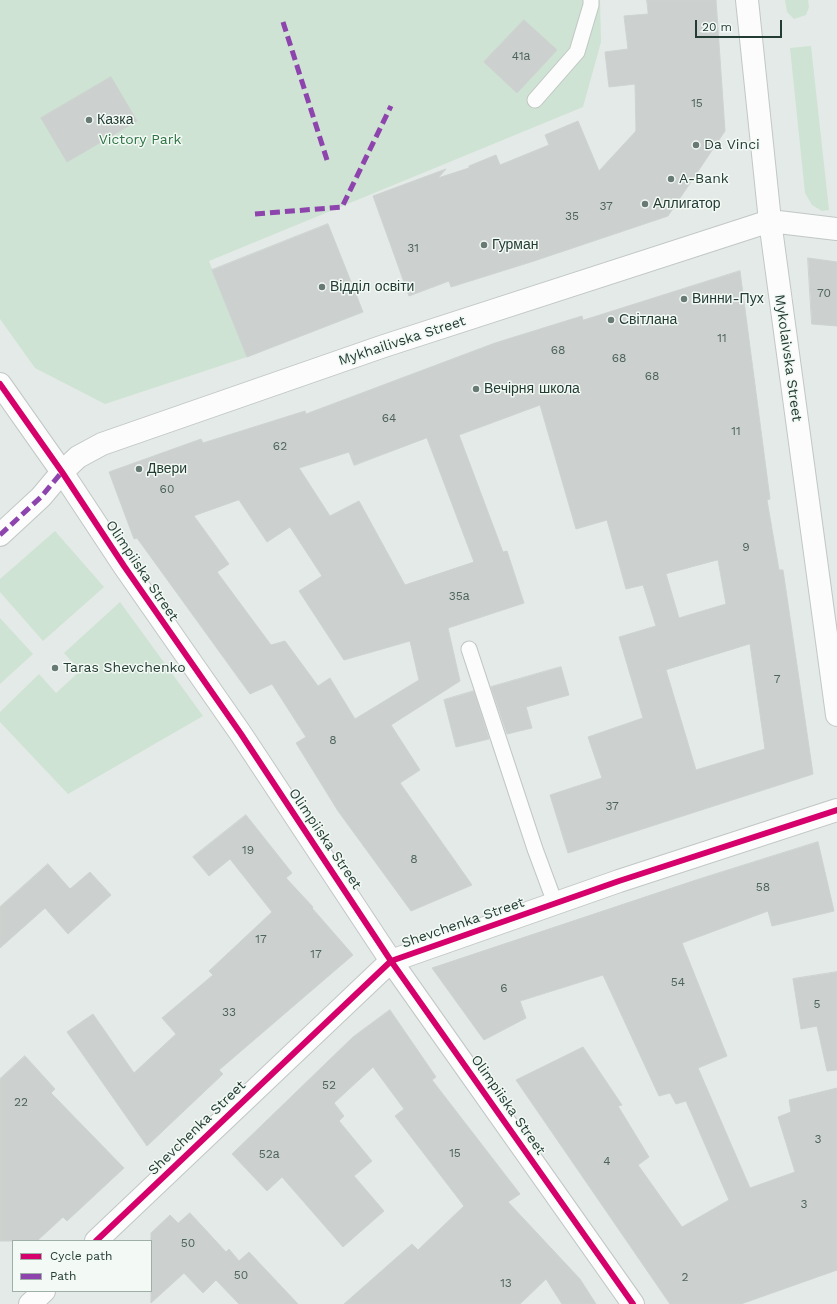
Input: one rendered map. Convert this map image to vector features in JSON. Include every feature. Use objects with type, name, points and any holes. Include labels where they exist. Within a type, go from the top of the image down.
[{"type":"street","name":"Mykolaivska Street","points":[[747,0],[770,221],[837,715]]},
{"type":"street","name":"Mykhailivska Street","points":[[0,535],[41,497],[62,472],[78,457],[102,444],[384,346],[770,221],[837,229]]},
{"type":"street","name":"Olimpiiska Street","points":[[0,384],[245,740],[391,961],[634,1304]]},
{"type":"street","name":"Shevchenka Street","points":[[97,1240],[391,961],[555,903],[837,810]]},
{"type":"street","points":[[30,1304],[43,1292]]},
{"type":"lane","points":[[536,100],[577,52],[591,5],[591,0]]},
{"type":"lane","points":[[468,649],[535,849],[555,903]]},
{"type":"green space","name":"Victory Park","points":[[0,0],[600,0],[601,42],[583,107],[209,261],[247,357],[105,404],[35,368],[0,319]]},
{"type":"green space","points":[[785,0],[808,0],[809,7],[806,15],[794,19],[787,12]]},
{"type":"green space","points":[[811,46],[829,210],[822,211],[812,205],[805,193],[790,48]]},
{"type":"green space","points":[[55,531],[104,587],[43,641],[0,592],[0,579]]},
{"type":"green space","points":[[120,602],[203,716],[68,794],[0,722],[0,712],[39,674],[56,693],[80,671],[64,653]]},
{"type":"green space","points":[[0,618],[33,654],[0,684]]},
{"type":"building","points":[[647,0],[716,0],[725,131],[668,216],[451,287],[449,281],[409,296],[373,196],[446,169],[438,178],[469,168],[469,166],[496,155],[500,165],[549,145],[545,135],[578,121],[599,171],[636,131],[635,84],[609,87],[605,52],[628,49],[624,16],[648,14]]},
{"type":"building","points":[[524,20],[557,50],[517,93],[484,62]]},
{"type":"building","name":"Казка","points":[[111,77],[137,121],[67,162],[41,118]]},
{"type":"building","name":"Відділ освіти","points":[[328,224],[363,312],[247,357],[212,270]]},
{"type":"building","points":[[808,258],[837,262],[837,326],[812,324]]},
{"type":"building","points":[[740,271],[770,499],[767,500],[779,570],[783,570],[813,774],[568,853],[550,795],[602,778],[588,737],[643,718],[619,637],[656,626],[643,585],[626,589],[607,520],[576,529],[540,405],[459,435],[503,552],[507,551],[524,603],[448,628],[460,681],[391,725],[420,770],[400,783],[472,885],[411,911],[338,811],[296,743],[306,737],[272,684],[250,694],[137,538],[134,539],[109,472],[201,439],[203,443],[305,411],[306,414],[495,343],[582,316],[583,320]],"holes":[[[427,438],[474,562],[405,585],[359,501],[330,516],[299,468],[349,452],[354,465]],[[239,500],[267,542],[290,527],[322,576],[299,591],[344,660],[410,641],[419,680],[355,719],[330,678],[318,686],[285,641],[271,645],[217,572],[229,564],[194,516]],[[718,560],[726,604],[679,618],[666,574]],[[750,644],[765,749],[696,770],[666,670]]]},
{"type":"building","points":[[561,667],[569,695],[526,707],[532,728],[507,734],[491,687]]},
{"type":"building","points":[[474,691],[489,739],[456,747],[444,700]]},
{"type":"building","points":[[246,815],[292,873],[286,878],[313,907],[312,908],[353,955],[219,1070],[223,1074],[147,1146],[67,1032],[93,1014],[134,1073],[176,1034],[162,1018],[213,975],[209,971],[272,912],[230,859],[209,876],[193,857]]},
{"type":"building","points":[[818,842],[834,911],[772,926],[768,911],[682,943],[727,1056],[698,1068],[750,1188],[795,1172],[778,1117],[791,1112],[789,1100],[837,1088],[837,1270],[741,1304],[670,1304],[516,1080],[583,1047],[622,1105],[618,1106],[649,1157],[638,1165],[682,1227],[729,1200],[686,1101],[676,1104],[670,1093],[659,1096],[603,975],[520,1001],[526,1018],[484,1040],[432,968],[696,880]]},
{"type":"building","points":[[48,864],[70,889],[90,872],[111,895],[68,934],[45,908],[0,948],[0,907]]},
{"type":"building","points":[[837,972],[837,1070],[827,1071],[817,1026],[801,1029],[793,979]]},
{"type":"building","points":[[390,1010],[436,1077],[432,1080],[520,1194],[508,1202],[580,1279],[596,1304],[562,1304],[546,1279],[520,1304],[344,1304],[412,1244],[418,1250],[464,1206],[395,1116],[404,1109],[373,1067],[334,1103],[344,1116],[339,1121],[372,1161],[354,1176],[384,1211],[343,1247],[282,1177],[267,1191],[232,1154],[353,1037]]},
{"type":"building","points":[[25,1056],[55,1089],[51,1093],[124,1168],[67,1221],[63,1217],[38,1240],[0,1241],[0,1079]]},
{"type":"building","points":[[190,1213],[226,1252],[229,1249],[239,1261],[249,1252],[298,1304],[239,1304],[216,1280],[203,1293],[184,1273],[151,1303],[151,1233],[170,1215],[178,1223]]},
{"type":"marked path","points":[[283,22],[327,160]]},
{"type":"marked path","points":[[255,214],[342,207],[391,106]]},
{"type":"marked path","points":[[0,535],[41,497],[62,472]]},
{"type":"cycle path","points":[[0,384],[241,734],[391,961],[633,1304]]},
{"type":"cycle path","points":[[97,1240],[391,961],[619,881],[837,810]]},
{"type":"place","name":"Казка","points":[[89,120]]},
{"type":"place","name":"Da Vinci","points":[[696,145]]},
{"type":"place","name":"A-Bank","points":[[671,179]]},
{"type":"place","name":"Аллигатор","points":[[645,204]]},
{"type":"place","name":"Гурман","points":[[484,245]]},
{"type":"place","name":"Відділ освіти","points":[[322,287]]},
{"type":"place","name":"Винни-Пух","points":[[684,299]]},
{"type":"place","name":"Світлана","points":[[611,320]]},
{"type":"place","name":"Вечірня школа","points":[[476,389]]},
{"type":"place","name":"Двери","points":[[139,469]]},
{"type":"place","name":"Taras Shevchenko","points":[[55,668]]}]
